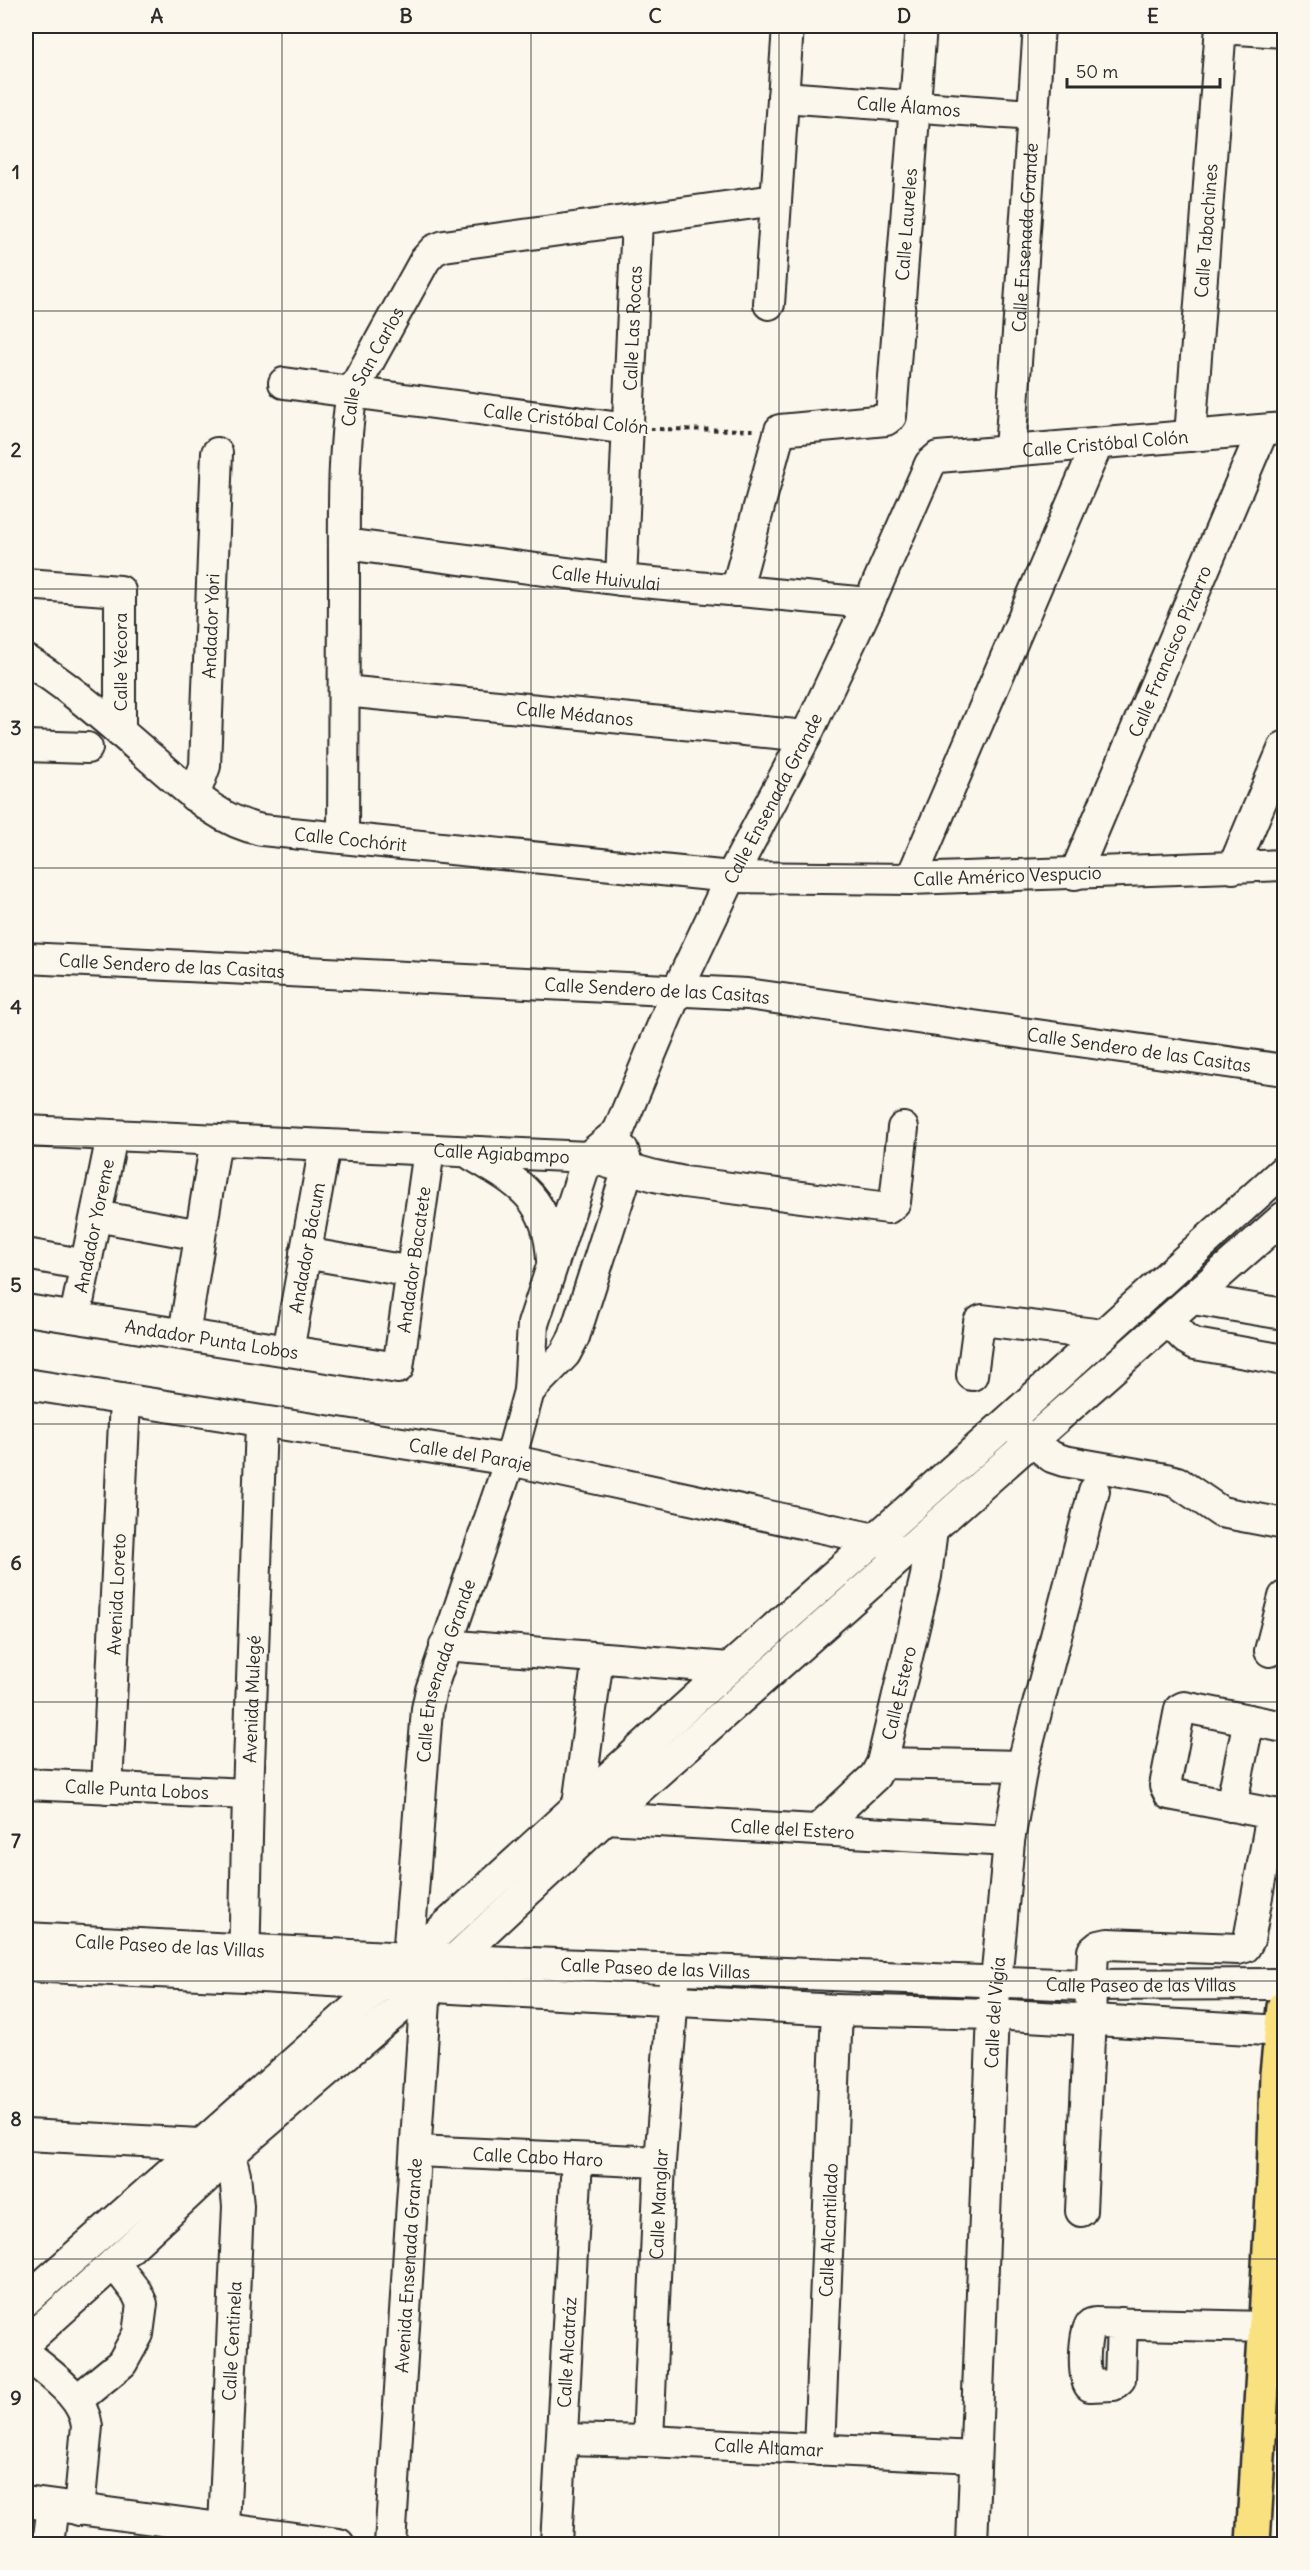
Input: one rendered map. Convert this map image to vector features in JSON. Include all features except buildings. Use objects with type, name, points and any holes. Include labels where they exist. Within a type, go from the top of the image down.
[{"type":"main road","points":[[1253,2544],[1280,2116],[1283,2022]]},
{"type":"street","points":[[769,304],[788,26]]},
{"type":"street","name":"Calle Laureles","points":[[780,430],[886,420],[892,413],[921,26]]},
{"type":"street","name":"Calle Ensenada Grande","points":[[1010,450],[1039,26]]},
{"type":"street","points":[[1221,27],[1284,32]]},
{"type":"street","name":"Calle Tabachines","points":[[1190,436],[1221,27]]},
{"type":"street","name":"Calle Álamos","points":[[783,97],[1034,115]]},
{"type":"street","name":"Calle San Carlos","points":[[343,838],[345,438],[352,392],[425,260],[434,250],[444,246],[775,200]]},
{"type":"street","name":"Calle Las Rocas","points":[[621,580],[636,220]]},
{"type":"street","name":"Calle Cristóbal Colón","points":[[284,383],[628,429]]},
{"type":"street","name":"Calle Cristóbal Colón","points":[[930,464],[938,457],[1274,429]]},
{"type":"street","name":"Calle Francisco Pizarro","points":[[1075,874],[1274,429]]},
{"type":"street","points":[[736,591],[780,430]]},
{"type":"street","points":[[911,879],[1097,445]]},
{"type":"street","name":"Andador Yori","points":[[194,796],[205,766],[217,453]]},
{"type":"street","name":"Calle Ensenada Grande","points":[[408,1958],[427,1709],[445,1646],[510,1460],[529,1392],[533,1324],[588,1156],[618,1132],[677,991],[731,877],[806,736],[869,603],[930,464]]},
{"type":"street","name":"Calle Huivulai","points":[[344,544],[621,580],[869,603]]},
{"type":"street","name":"Calle Yécora","points":[[26,584],[120,591],[120,732]]},
{"type":"street","name":"Calle Cochórit","points":[[26,660],[120,732],[194,796],[242,827],[731,877]]},
{"type":"street","name":"Calle Médanos","points":[[344,691],[806,736]]},
{"type":"street","points":[[26,747],[87,748]]},
{"type":"street","points":[[1233,868],[1284,747]]},
{"type":"street","name":"Calle Américo Vespucio","points":[[731,877],[911,879],[1284,865]]},
{"type":"street","name":"Calle Sendero de las Casitas","points":[[26,957],[747,994],[1284,1070]]},
{"type":"street","name":"Calle Agiabampo","points":[[26,1131],[588,1156],[628,1169],[684,1182],[888,1208],[895,1202],[903,1128]]},
{"type":"street","points":[[618,1132],[628,1169]]},
{"type":"street","name":"Andador Yoreme","points":[[75,1317],[112,1136]]},
{"type":"street","points":[[184,1335],[216,1140]]},
{"type":"street","name":"Andador Bácum","points":[[288,1351],[325,1145]]},
{"type":"street","name":"Andador Bacatete","points":[[398,1368],[429,1150]]},
{"type":"street","points":[[467,1152],[514,1179],[531,1196],[545,1220],[553,1266]]},
{"type":"street","name":"Calle Ensenada Grande","points":[[529,1392],[565,1354],[574,1337],[628,1169]]},
{"type":"street","points":[[26,2300],[381,1985],[729,1668],[1008,1421],[1284,1170]]},
{"type":"street","points":[[96,1216],[200,1235]]},
{"type":"street","points":[[26,2342],[230,2155],[426,1986],[606,1818],[1032,1443],[1284,1217]]},
{"type":"street","points":[[305,1253],[412,1272]]},
{"type":"street","points":[[26,1254],[86,1265]]},
{"type":"street","points":[[1193,1299],[1284,1314]]},
{"type":"street","name":"Andador Punta Lobos","points":[[26,1310],[398,1368]]},
{"type":"street","points":[[972,1375],[979,1322],[982,1320],[1103,1335]]},
{"type":"street","points":[[1168,1321],[1186,1339],[1195,1344],[1284,1360]]},
{"type":"street","name":"Calle del Paraje","points":[[26,1384],[261,1423],[510,1460],[875,1539],[909,1551]]},
{"type":"street","name":"Avenida Loreto","points":[[107,1788],[125,1400]]},
{"type":"street","points":[[1008,1421],[1032,1443],[1052,1457],[1177,1482],[1221,1512],[1284,1524]]},
{"type":"street","name":"Avenida Mulegé","points":[[244,1962],[261,1423]]},
{"type":"street","name":"Calle del Vigía","points":[[972,2544],[993,2014],[1008,1841],[1022,1766],[1094,1491]]},
{"type":"street","name":"Calle Estero","points":[[817,1830],[875,1776],[882,1762],[926,1576],[932,1529]]},
{"type":"street","points":[[1270,1652],[1284,1597]]},
{"type":"street","points":[[445,1646],[729,1668]]},
{"type":"street","points":[[578,1805],[598,1658]]},
{"type":"street","points":[[1081,2211],[1094,1951],[1099,1946],[1108,1944],[1238,1949],[1245,1947],[1249,1940],[1278,1815],[1170,1794],[1166,1791],[1165,1786],[1180,1709],[1189,1706],[1284,1727]]},
{"type":"street","points":[[1231,1806],[1249,1720]]},
{"type":"street","points":[[882,1762],[1022,1766]]},
{"type":"street","name":"Calle Punta Lobos","points":[[26,1784],[248,1794]]},
{"type":"street","name":"Calle del Estero","points":[[578,1805],[606,1818],[1008,1841]]},
{"type":"street","name":"Calle Paseo de las Villas","points":[[26,1938],[244,1962],[381,1985],[837,2010],[1089,2019],[1283,2022]]},
{"type":"street","name":"Calle Paseo de las Villas","points":[[26,1966],[408,1958],[1092,1985],[1284,1984]]},
{"type":"street","name":"Calle Manglar","points":[[648,2441],[660,2162],[675,1968]]},
{"type":"street","name":"Avenida Ensenada Grande","points":[[390,2544],[426,1986]]},
{"type":"street","name":"Calle Alcantilado","points":[[819,2450],[837,2010]]},
{"type":"street","points":[[26,2135],[201,2144],[230,2155]]},
{"type":"street","name":"Calle Cabo Haro","points":[[416,2151],[660,2162]]},
{"type":"street","name":"Calle Centinela","points":[[224,2528],[238,2206],[235,2175],[230,2155]]},
{"type":"street","name":"Calle Alcatráz","points":[[556,2544],[577,2160]]},
{"type":"street","points":[[77,2400],[122,2363],[138,2334],[142,2304],[137,2293],[114,2263]]},
{"type":"street","points":[[1122,2323],[1265,2327]]},
{"type":"street","points":[[26,2354],[77,2400],[86,2415],[87,2426],[53,2506],[48,2544]]},
{"type":"street","name":"Calle Altamar","points":[[562,2439],[975,2457]]},
{"type":"street","points":[[53,2506],[339,2544]]},
{"type":"path","name":"Calle Cristóbal Colón","points":[[628,429],[780,430]]}]
